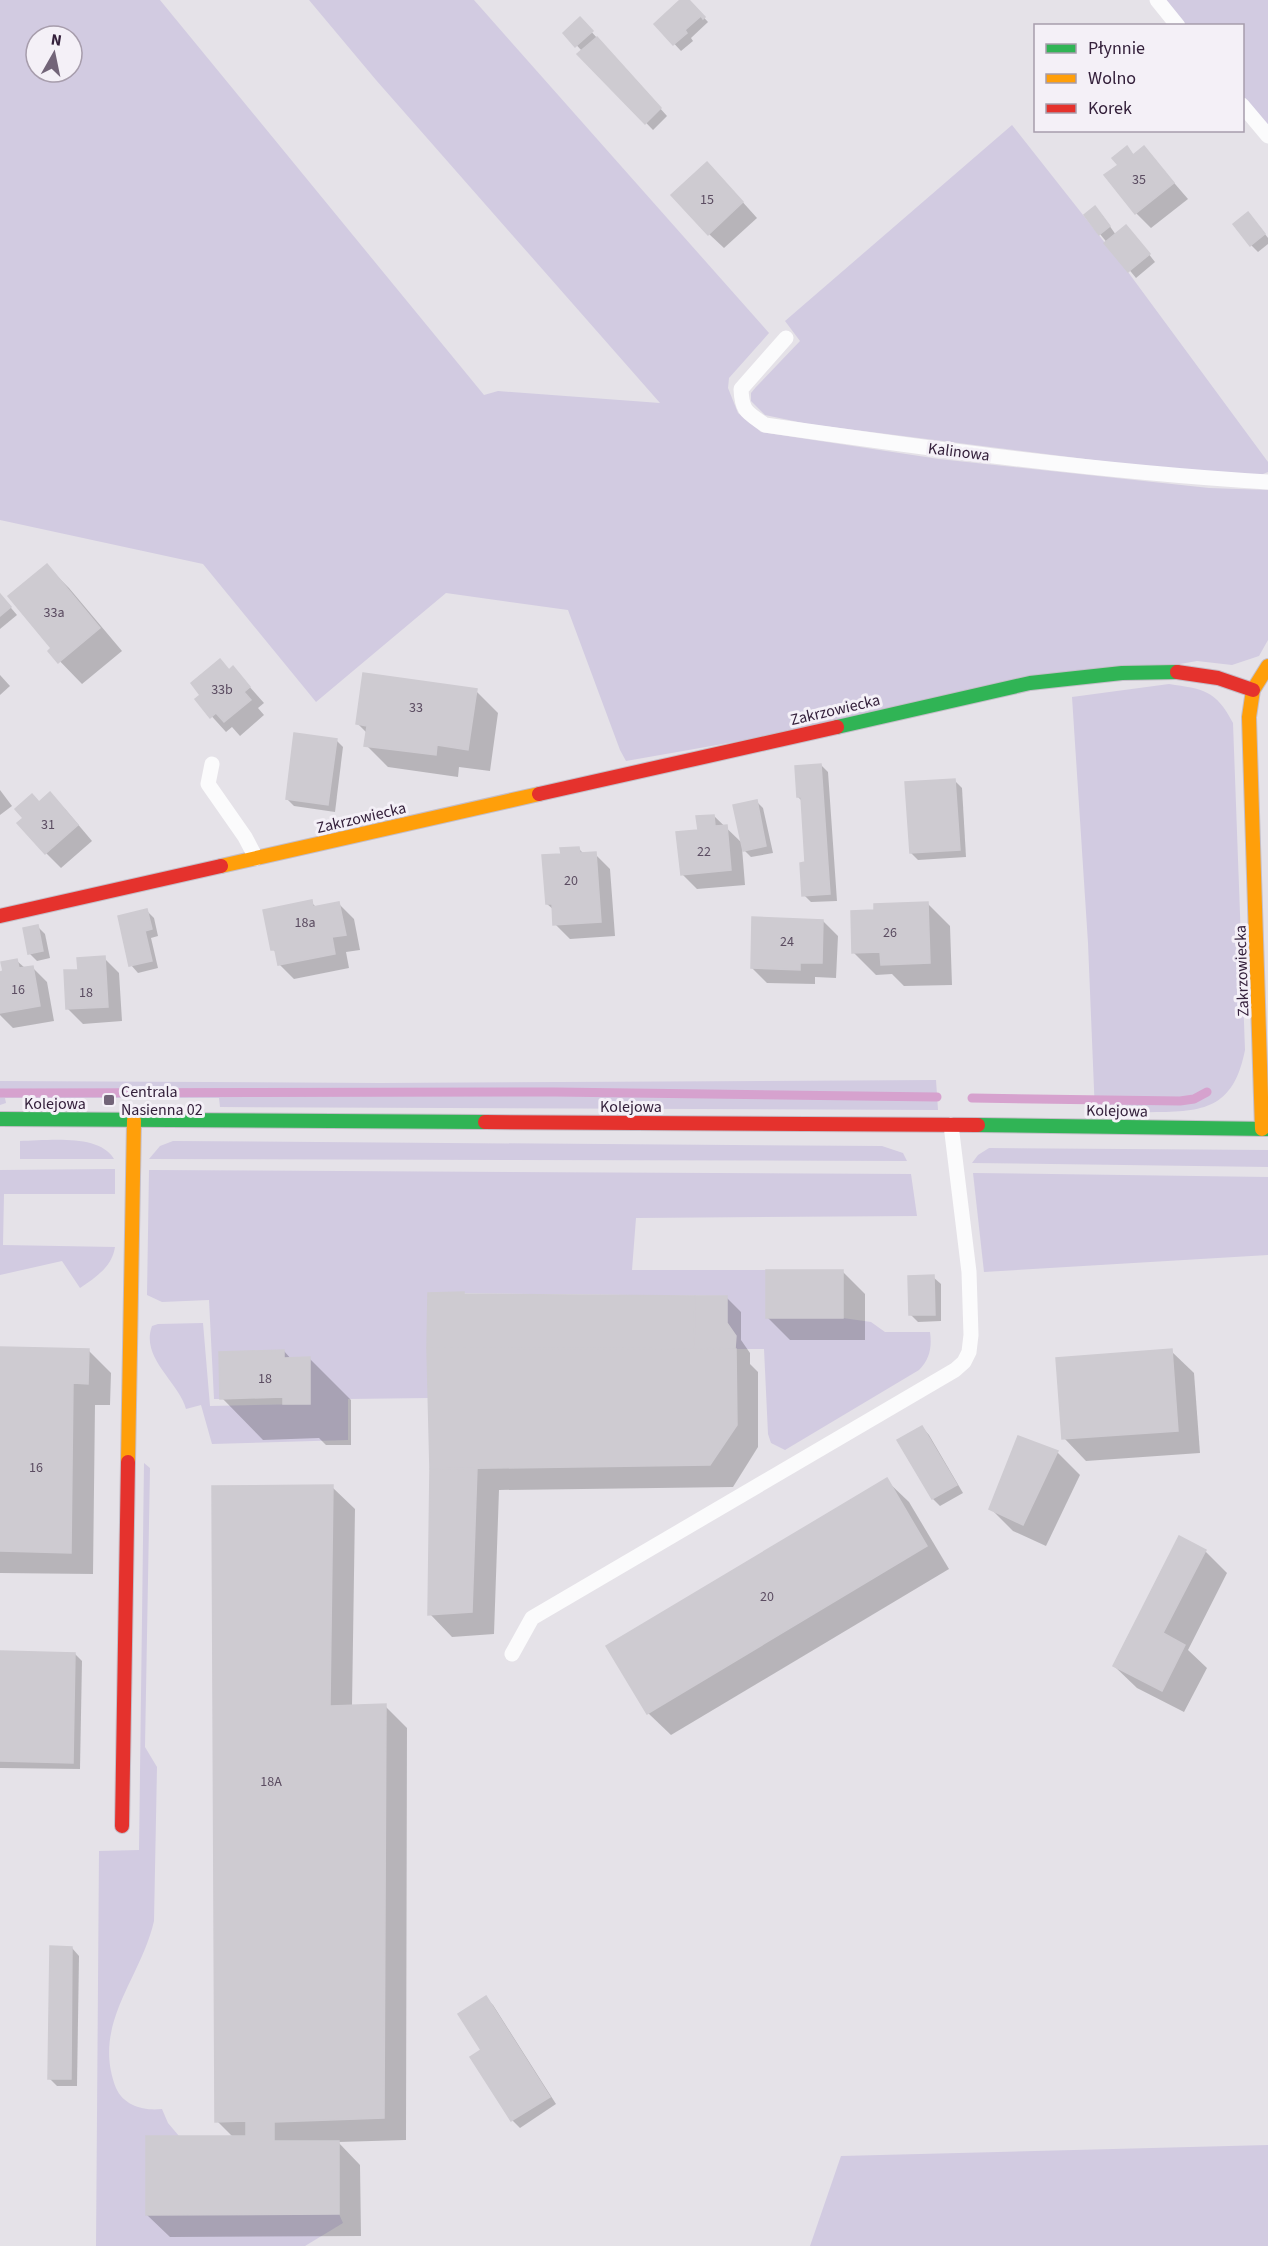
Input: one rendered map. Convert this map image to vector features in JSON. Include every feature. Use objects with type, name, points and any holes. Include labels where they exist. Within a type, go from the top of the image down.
[{"type":"street","points":[[1253,690],[1268,666]]},
{"type":"street","name":"Zakrzowiecka","points":[[0,916],[1029,683],[1113,674],[1169,672],[1211,676],[1253,690],[1250,717],[1265,1129]]},
{"type":"street","name":"Kolejowa","points":[[0,1119],[1265,1129]]},
{"type":"street","points":[[122,1826],[134,1120]]},
{"type":"lane","points":[[1157,0],[1176,24]]},
{"type":"lane","points":[[1244,107],[1268,136]]},
{"type":"lane","name":"Kalinowa","points":[[786,338],[741,389],[742,405],[765,425],[942,450],[1209,479],[1268,482]]},
{"type":"lane","points":[[212,764],[208,784],[245,837],[256,858]]},
{"type":"lane","points":[[512,1654],[532,1618],[955,1370],[964,1362],[969,1352],[971,1335],[969,1272],[951,1125]]},
{"type":"shaded area","points":[[0,0],[160,0],[484,395],[498,391],[660,403],[376,80],[309,0],[474,0],[769,333],[729,378],[728,388],[738,413],[761,432],[939,459],[1209,488],[1268,490],[1268,640],[1259,656],[1232,665],[1197,661],[626,761],[568,610],[446,593],[316,702],[203,564],[0,520]]},
{"type":"shaded area","points":[[1164,0],[1268,0],[1268,127],[1244,97],[1244,24],[1184,24]]},
{"type":"shaded area","points":[[1012,125],[1128,272],[1268,462],[1268,472],[1258,476],[1165,469],[808,424],[765,415],[751,401],[751,393],[800,341],[785,321]]},
{"type":"shaded area","points":[[1169,684],[1200,690],[1214,697],[1233,723],[1245,1050],[1234,1083],[1216,1102],[1204,1107],[1175,1112],[1095,1113],[1088,943],[1072,697]]},
{"type":"shaded area","points":[[936,1080],[938,1110],[220,1107],[219,1098],[5,1098],[6,1103],[0,1105],[0,1081],[380,1083]]},
{"type":"shaded area","points":[[20,1141],[85,1142],[97,1145],[114,1159],[20,1159]]},
{"type":"shaded area","points":[[173,1141],[882,1146],[903,1153],[907,1161],[149,1159],[160,1146]]},
{"type":"shaded area","points":[[989,1148],[1268,1150],[1268,1167],[972,1163],[978,1155]]},
{"type":"shaded area","points":[[115,1169],[115,1194],[4,1194],[3,1245],[115,1247],[111,1260],[102,1271],[80,1288],[62,1261],[0,1275],[0,1170]]},
{"type":"shaded area","points":[[149,1170],[911,1174],[917,1216],[636,1218],[632,1270],[766,1270],[766,1318],[843,1318],[871,1322],[885,1332],[930,1332],[929,1352],[926,1362],[919,1370],[785,1450],[771,1443],[768,1434],[764,1349],[736,1349],[736,1336],[727,1323],[727,1296],[428,1293],[428,1398],[348,1399],[348,1440],[212,1444],[201,1405],[186,1409],[156,1359],[151,1349],[152,1326],[203,1323],[210,1406],[310,1404],[310,1357],[284,1358],[284,1350],[220,1352],[220,1399],[214,1399],[209,1300],[162,1302],[147,1295]]},
{"type":"shaded area","points":[[973,1173],[1268,1177],[1268,1255],[984,1272]]},
{"type":"shaded area","points":[[144,1463],[150,1468],[145,1747],[157,1767],[154,1921],[148,1942],[114,2022],[110,2043],[110,2065],[116,2088],[124,2099],[142,2108],[162,2109],[168,2123],[179,2136],[146,2137],[146,2215],[339,2214],[343,2223],[305,2246],[96,2246],[99,1851],[139,1850]]},
{"type":"shaded area","points":[[1268,2145],[1268,2246],[810,2246],[841,2156]]},
{"type":"building","points":[[680,0],[689,0],[705,17],[703,19],[701,16],[685,30],[687,33],[673,45],[654,24]]},
{"type":"building","points":[[580,17],[593,31],[575,47],[563,33]]},
{"type":"building","points":[[597,37],[661,108],[645,124],[577,54]]},
{"type":"building","points":[[1127,146],[1133,155],[1144,146],[1174,183],[1135,214],[1104,175],[1118,165],[1112,158]]},
{"type":"building","points":[[707,162],[743,202],[708,235],[671,195]]},
{"type":"building","points":[[1095,206],[1110,226],[1099,235],[1084,215]]},
{"type":"building","points":[[1248,212],[1265,234],[1250,246],[1233,224]]},
{"type":"building","points":[[1126,225],[1150,254],[1128,272],[1104,243]]},
{"type":"building","points":[[47,564],[100,628],[58,663],[48,651],[51,648],[8,596]]},
{"type":"building","points":[[0,594],[11,607],[0,616]]},
{"type":"building","points":[[220,659],[229,670],[233,666],[250,687],[244,692],[251,700],[224,722],[216,713],[210,718],[195,699],[200,695],[191,683]]},
{"type":"building","points":[[363,673],[477,689],[468,750],[437,745],[436,755],[364,746],[367,726],[356,724]]},
{"type":"building","points":[[294,733],[337,739],[328,805],[286,799]]},
{"type":"building","points":[[821,764],[830,894],[802,896],[800,863],[805,862],[801,797],[797,797],[795,766]]},
{"type":"building","points":[[955,779],[960,850],[910,853],[905,782]]},
{"type":"building","points":[[50,792],[78,825],[45,854],[17,823],[23,818],[15,809],[32,794],[39,802]]},
{"type":"building","points":[[757,800],[766,846],[743,851],[733,805]]},
{"type":"building","points":[[714,815],[715,826],[727,825],[731,870],[681,875],[676,832],[698,830],[696,816]]},
{"type":"building","points":[[579,847],[580,853],[596,852],[601,922],[553,925],[552,904],[546,904],[542,855],[561,854],[560,848]]},
{"type":"building","points":[[312,900],[313,907],[339,902],[346,935],[332,937],[335,954],[278,965],[275,950],[271,950],[263,910]]},
{"type":"building","points":[[928,902],[930,963],[881,965],[880,952],[852,953],[851,911],[874,910],[874,904]]},
{"type":"building","points":[[147,909],[152,929],[145,931],[152,961],[129,966],[118,916]]},
{"type":"building","points":[[752,917],[823,920],[822,963],[800,963],[800,970],[751,968]]},
{"type":"building","points":[[38,925],[43,951],[28,954],[23,928]]},
{"type":"building","points":[[105,956],[108,1007],[66,1009],[64,970],[78,970],[77,958]]},
{"type":"building","points":[[17,959],[19,968],[33,966],[40,1006],[0,1013],[0,972],[3,971],[1,962]]},
{"type":"building","points":[[766,1270],[843,1270],[843,1318],[766,1318]]},
{"type":"building","points":[[934,1275],[935,1315],[909,1315],[908,1276]]},
{"type":"building","points":[[464,1292],[464,1294],[695,1296],[694,1349],[427,1348],[428,1293]]},
{"type":"building","points":[[695,1296],[727,1296],[727,1323],[736,1336],[735,1348],[694,1349]]},
{"type":"building","points":[[0,1347],[89,1349],[88,1384],[73,1383],[71,1553],[0,1551]]},
{"type":"building","points":[[427,1348],[736,1349],[737,1425],[710,1465],[430,1469]]},
{"type":"building","points":[[1172,1349],[1178,1431],[1062,1439],[1056,1358]]},
{"type":"building","points":[[284,1350],[284,1358],[310,1357],[310,1404],[283,1404],[283,1397],[220,1399],[219,1352]]},
{"type":"building","points":[[922,1426],[957,1485],[932,1499],[897,1440]]},
{"type":"building","points":[[1018,1436],[1058,1451],[1023,1525],[989,1509]]},
{"type":"building","points":[[477,1468],[472,1612],[428,1615],[430,1469]]},
{"type":"building","points":[[887,1478],[927,1546],[647,1714],[606,1646]]},
{"type":"building","points":[[333,1485],[330,1706],[386,1704],[384,2118],[274,2122],[274,2141],[339,2141],[339,2214],[146,2215],[146,2136],[246,2136],[246,2121],[215,2122],[212,1486]]},
{"type":"building","points":[[1179,1536],[1206,1550],[1163,1633],[1185,1645],[1162,1691],[1113,1666]]},
{"type":"building","points":[[0,1651],[75,1653],[73,1763],[0,1761]]},
{"type":"building","points":[[50,1946],[72,1947],[71,2079],[48,2079]]},
{"type":"building","points":[[486,1996],[550,2097],[511,2121],[470,2057],[481,2050],[458,2014]]},
{"type":"waterway","points":[[0,1093],[555,1092],[937,1097]]},
{"type":"waterway","points":[[972,1098],[1180,1101],[1194,1099],[1207,1092]]},
{"type":"traffic: fast","points":[[837,727],[1030,683],[1122,673],[1177,672]]},
{"type":"traffic: fast","points":[[0,1119],[485,1122]]},
{"type":"traffic: fast","points":[[978,1125],[1268,1129]]},
{"type":"traffic: slow","points":[[1262,1129],[1249,717],[1253,690],[1268,666]]},
{"type":"traffic: slow","points":[[221,866],[539,794]]},
{"type":"traffic: slow","points":[[128,1462],[134,1120]]},
{"type":"traffic: jam","points":[[1177,672],[1218,678],[1253,690]]},
{"type":"traffic: jam","points":[[539,794],[837,727]]},
{"type":"traffic: jam","points":[[0,916],[221,866]]},
{"type":"traffic: jam","points":[[485,1122],[978,1125]]},
{"type":"traffic: jam","points":[[122,1826],[128,1462]]},
{"type":"place","name":"Centrala Nasienna 02","points":[[109,1100]]}]
